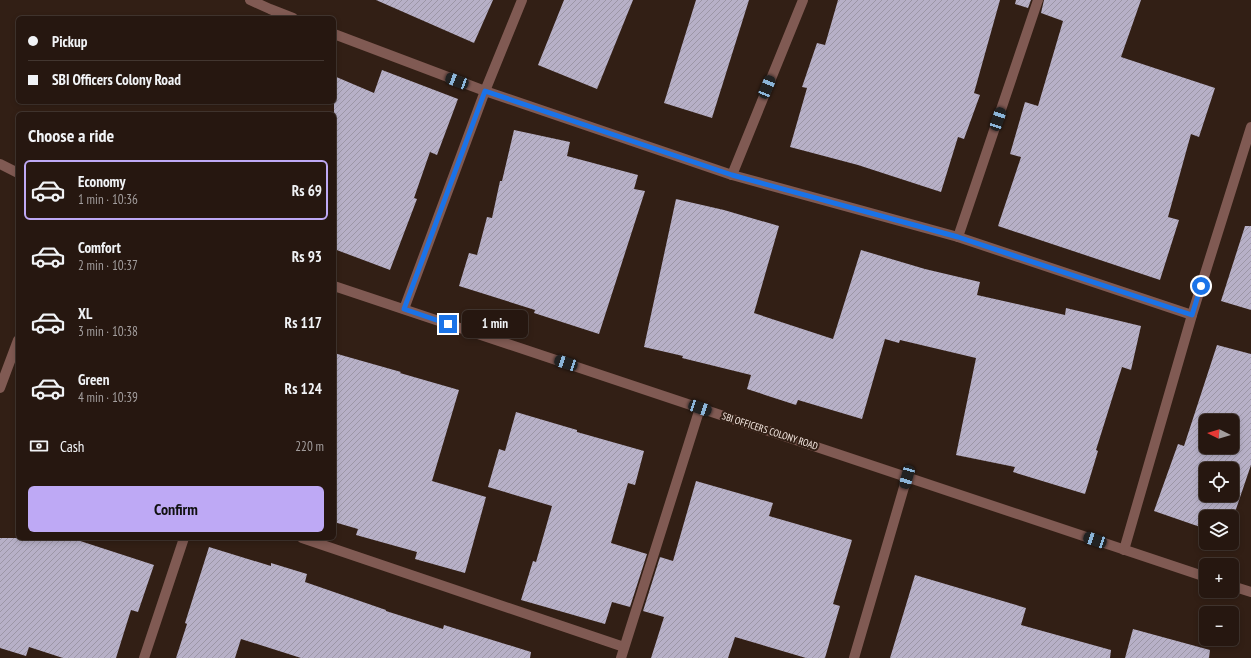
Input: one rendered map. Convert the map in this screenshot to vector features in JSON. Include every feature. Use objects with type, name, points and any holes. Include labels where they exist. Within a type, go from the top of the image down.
[{"type":"street","points":[[250,0],[272,5],[290,16]]},
{"type":"street","points":[[404,309],[485,91],[522,0]]},
{"type":"street","points":[[732,175],[803,0]]},
{"type":"street","points":[[958,237],[1038,0]]},
{"type":"street","points":[[336,35],[485,91],[732,175],[958,237],[1192,315]]},
{"type":"street","points":[[1124,550],[1192,315],[1251,127]]},
{"type":"street","points":[[0,164],[16,172]]},
{"type":"street","name":"SBI OFFICERS COLONY ROAD","points":[[336,287],[1199,576]]},
{"type":"street","points":[[0,388],[16,345]]},
{"type":"street","points":[[621,658],[700,408]]},
{"type":"street","points":[[854,658],[907,477]]},
{"type":"street","points":[[144,658],[183,540]]},
{"type":"street","points":[[308,540],[624,647]]},
{"type":"street","points":[[1239,588],[1251,592]]},
{"type":"building","points":[[376,0],[493,0],[474,43]]},
{"type":"building","points":[[564,0],[633,0],[597,89],[538,65]]},
{"type":"building","points":[[696,0],[749,0],[712,118],[664,103]]},
{"type":"building","points":[[838,0],[1000,0],[974,93],[980,95],[964,139],[958,137],[941,192],[858,165],[790,147],[807,88],[802,87],[817,43],[825,45]]},
{"type":"building","points":[[1016,0],[1031,0],[1028,8],[1015,4]]},
{"type":"building","points":[[1044,0],[1141,0],[1121,57],[1215,88],[1199,137],[1191,134],[1168,217],[1179,220],[1160,280],[998,226],[1021,157],[1010,154],[1025,102],[1038,106],[1063,21],[1041,13]]},
{"type":"building","points":[[382,70],[458,99],[437,155],[430,152],[414,198],[417,199],[390,270],[336,250],[336,112],[334,112],[334,104],[336,104],[336,77],[374,93]]},
{"type":"building","points":[[514,130],[570,142],[567,156],[638,175],[634,189],[645,191],[599,334],[534,313],[535,310],[459,286],[469,253],[477,255],[487,217],[492,218],[500,181],[502,181]]},
{"type":"building","points":[[676,199],[724,210],[779,226],[754,313],[833,339],[861,250],[925,269],[980,282],[977,295],[1065,315],[1066,308],[1141,326],[1131,370],[1122,367],[1096,450],[1098,451],[1085,494],[1013,472],[1015,467],[956,455],[976,358],[900,340],[899,343],[885,339],[862,419],[798,400],[796,405],[747,389],[751,375],[644,347]]},
{"type":"building","points":[[1245,226],[1251,226],[1251,310],[1221,301]]},
{"type":"building","points":[[1217,345],[1251,354],[1251,465],[1239,500],[1239,462],[1199,462],[1199,502],[1238,502],[1236,510],[1199,510],[1199,527],[1154,511],[1178,444],[1184,446]]},
{"type":"building","points":[[336,354],[459,390],[432,481],[486,497],[465,573],[415,559],[417,552],[356,535],[358,529],[336,523]]},
{"type":"building","points":[[516,412],[577,430],[577,432],[644,451],[635,485],[628,483],[611,543],[647,554],[630,607],[612,602],[605,624],[521,600],[533,561],[536,562],[552,506],[488,487],[499,449],[505,451]]},
{"type":"building","points":[[696,481],[773,503],[769,516],[852,540],[833,604],[840,606],[825,658],[806,658],[735,637],[728,658],[651,658],[664,617],[643,611],[660,557],[673,561]]},
{"type":"building","points":[[0,538],[16,538],[16,540],[77,540],[154,565],[138,612],[131,610],[116,658],[63,658],[29,647],[26,656],[0,648]]},
{"type":"building","points":[[209,547],[271,566],[271,563],[307,574],[305,582],[386,611],[443,629],[444,625],[531,652],[530,658],[301,658],[241,639],[235,658],[176,658],[187,624],[185,623]]},
{"type":"building","points":[[915,575],[1026,608],[1021,625],[1111,650],[1110,658],[890,658]]},
{"type":"building","points":[[1133,629],[1210,650],[1209,658],[1125,658]]},
{"type":"route","points":[[448,324],[404,309],[485,91],[732,175],[958,237],[1192,315],[1201,286]]}]
